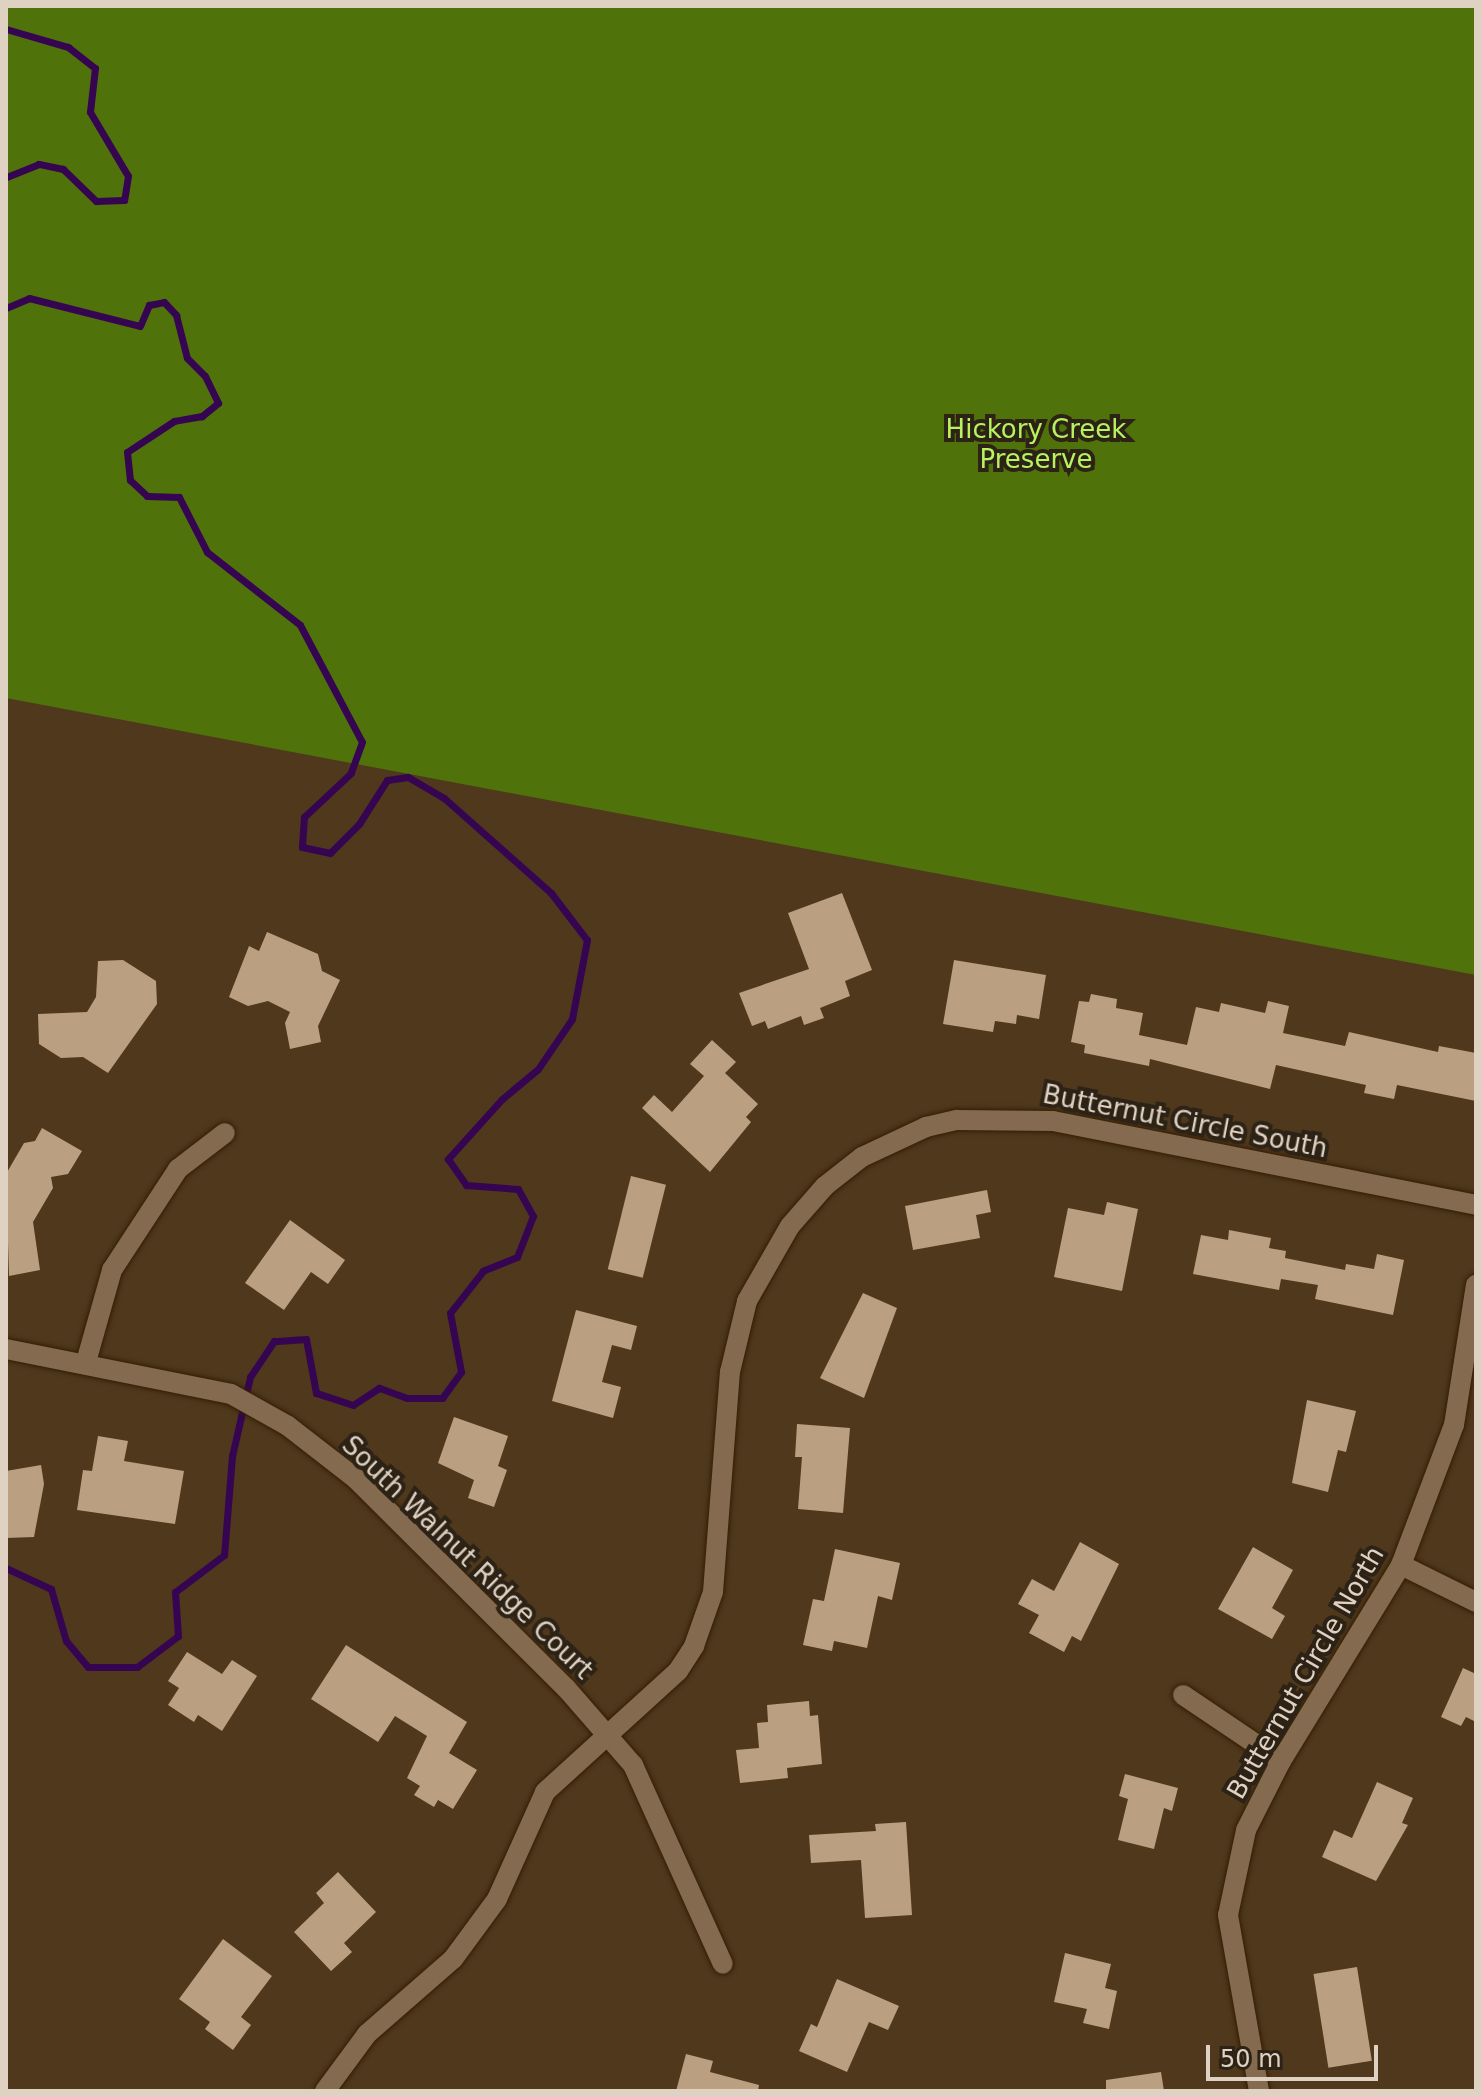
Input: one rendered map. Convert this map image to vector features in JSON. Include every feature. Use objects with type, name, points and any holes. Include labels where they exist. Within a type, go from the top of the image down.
[{"type":"street","name":"Butternut Circle South","points":[[325,2091],[367,2034],[453,1959],[497,1899],[545,1792],[573,1762],[608,1738],[678,1671],[706,1619],[714,1577],[730,1372],[747,1301],[790,1226],[825,1186],[862,1157],[926,1127],[957,1120],[1053,1121],[1476,1205]]},
{"type":"street","points":[[86,1362],[112,1270],[178,1169],[225,1133]]},
{"type":"street","name":"Butternut Circle North","points":[[1259,2091],[1228,1915],[1246,1830],[1281,1761],[1401,1565],[1454,1425],[1476,1285]]},
{"type":"street","name":"South Walnut Ridge Court","points":[[6,1349],[86,1362],[231,1394],[288,1426],[355,1478],[566,1688],[633,1765],[723,1964]]},
{"type":"street","points":[[1401,1565],[1476,1602]]},
{"type":"street","points":[[1183,1695],[1281,1761]]},
{"type":"green space","name":"Hickory Creek Preserve","points":[[6,6],[1476,6],[1476,975],[6,698]]},
{"type":"building","points":[[842,893],[872,970],[845,981],[850,996],[820,1008],[824,1018],[804,1025],[801,1016],[768,1029],[765,1021],[752,1026],[739,993],[809,969],[788,913]]},
{"type":"building","points":[[267,932],[318,954],[322,971],[340,980],[318,1026],[321,1042],[290,1049],[285,1023],[290,1012],[268,1001],[248,1006],[229,997],[249,946],[259,951]]},
{"type":"building","points":[[123,960],[156,981],[157,1004],[108,1073],[83,1057],[61,1058],[39,1044],[38,1014],[87,1012],[96,997],[98,961]]},
{"type":"building","points":[[954,960],[1046,975],[1039,1019],[1017,1015],[1016,1024],[995,1021],[993,1032],[943,1024]]},
{"type":"building","points":[[1091,994],[1117,999],[1116,1008],[1143,1013],[1139,1035],[1187,1045],[1196,1007],[1219,1012],[1221,1003],[1265,1013],[1268,1001],[1289,1006],[1283,1033],[1345,1046],[1349,1032],[1438,1052],[1439,1046],[1476,1053],[1476,1101],[1397,1085],[1394,1099],[1364,1093],[1366,1085],[1276,1065],[1270,1089],[1150,1059],[1149,1066],[1084,1053],[1085,1045],[1071,1042],[1079,1001],[1089,1002]]},
{"type":"building","points":[[712,1040],[736,1062],[725,1073],[758,1104],[746,1117],[751,1122],[710,1172],[642,1108],[654,1095],[672,1112],[704,1076],[690,1064]]},
{"type":"building","points":[[42,1128],[82,1151],[68,1174],[51,1177],[53,1188],[33,1222],[40,1270],[9,1276],[6,1174],[24,1143],[35,1141]]},
{"type":"building","points":[[631,1176],[666,1185],[643,1278],[608,1269]]},
{"type":"building","points":[[987,1190],[991,1212],[976,1215],[980,1238],[913,1250],[905,1206]]},
{"type":"building","points":[[1107,1202],[1138,1209],[1122,1291],[1054,1277],[1068,1208],[1104,1215]]},
{"type":"building","points":[[290,1220],[345,1260],[328,1284],[311,1272],[284,1310],[245,1283]]},
{"type":"building","points":[[1229,1230],[1271,1238],[1269,1248],[1286,1251],[1285,1258],[1345,1270],[1346,1264],[1374,1269],[1377,1254],[1404,1260],[1393,1315],[1315,1299],[1318,1285],[1281,1279],[1279,1290],[1193,1274],[1201,1235],[1228,1240]]},
{"type":"building","points":[[863,1293],[897,1308],[864,1398],[820,1378]]},
{"type":"building","points":[[576,1310],[637,1326],[631,1350],[612,1345],[602,1382],[621,1387],[613,1418],[552,1401]]},
{"type":"building","points":[[1307,1400],[1356,1411],[1346,1452],[1338,1450],[1328,1492],[1292,1483]]},
{"type":"building","points":[[454,1417],[508,1436],[498,1466],[507,1470],[494,1507],[468,1498],[474,1480],[438,1463]]},
{"type":"building","points":[[797,1424],[850,1428],[843,1513],[798,1509],[802,1457],[795,1457]]},
{"type":"building","points":[[98,1436],[128,1441],[124,1461],[184,1471],[175,1524],[77,1510],[83,1470],[92,1471]]},
{"type":"building","points":[[41,1465],[44,1484],[34,1537],[6,1538],[6,1471]]},
{"type":"building","points":[[1080,1542],[1119,1564],[1081,1641],[1072,1636],[1064,1652],[1029,1633],[1039,1615],[1018,1604],[1032,1579],[1054,1591]]},
{"type":"building","points":[[1253,1547],[1293,1570],[1272,1608],[1285,1616],[1272,1639],[1218,1609]]},
{"type":"building","points":[[835,1549],[900,1563],[892,1600],[878,1596],[867,1648],[834,1641],[832,1651],[803,1645],[813,1599],[824,1601]]},
{"type":"building","points":[[346,1645],[467,1722],[449,1753],[477,1770],[453,1809],[438,1800],[434,1807],[414,1795],[420,1786],[407,1778],[427,1736],[395,1716],[378,1742],[311,1699]]},
{"type":"building","points":[[187,1652],[222,1674],[232,1660],[257,1676],[222,1731],[198,1715],[194,1722],[168,1705],[179,1688],[168,1681]]},
{"type":"building","points":[[1463,1668],[1476,1674],[1476,1722],[1466,1717],[1461,1726],[1441,1717]]},
{"type":"building","points":[[809,1701],[810,1716],[818,1715],[822,1764],[787,1768],[788,1778],[740,1783],[736,1750],[759,1748],[757,1723],[768,1722],[767,1705]]},
{"type":"building","points":[[1125,1774],[1178,1788],[1172,1811],[1164,1808],[1154,1849],[1118,1840],[1128,1799],[1119,1796]]},
{"type":"building","points":[[1377,1782],[1413,1798],[1402,1823],[1408,1825],[1376,1881],[1322,1857],[1334,1830],[1352,1838]]},
{"type":"building","points":[[906,1822],[912,1915],[865,1918],[861,1860],[811,1863],[809,1835],[876,1831],[875,1824]]},
{"type":"building","points":[[338,1872],[376,1912],[344,1943],[352,1952],[331,1971],[294,1932],[324,1903],[316,1893]]},
{"type":"building","points":[[223,1939],[272,1976],[241,2017],[251,2025],[233,2050],[205,2029],[210,2022],[179,1999]]},
{"type":"building","points":[[1065,1953],[1111,1964],[1105,1988],[1117,1991],[1109,2029],[1083,2023],[1087,2009],[1054,2002]]},
{"type":"building","points":[[1357,1967],[1372,2061],[1328,2068],[1314,1974]]},
{"type":"building","points":[[837,1979],[899,2006],[888,2030],[869,2022],[847,2072],[799,2051],[811,2024],[817,2027]]},
{"type":"building","points":[[686,2054],[713,2061],[710,2072],[759,2085],[758,2091],[676,2091]]},
{"type":"building","points":[[1161,2072],[1164,2091],[1106,2091],[1106,2080]]},
{"type":"waterway","points":[[6,29],[68,47],[95,68],[90,112],[128,176],[124,200],[96,201],[63,169],[39,164],[6,177]]},
{"type":"waterway","points":[[6,308],[29,298],[140,326],[149,305],[164,302],[176,315],[187,358],[205,376],[218,403],[202,416],[174,421],[127,452],[130,480],[147,496],[179,497],[207,552],[300,625],[362,742],[351,773],[304,817],[302,847],[330,853],[359,824],[387,780],[408,777],[444,798],[551,893],[587,940],[572,1019],[538,1069],[502,1099],[448,1159],[466,1185],[518,1189],[533,1216],[517,1257],[483,1271],[450,1313],[461,1372],[442,1398],[407,1398],[379,1388],[353,1405],[316,1393],[306,1339],[274,1341],[250,1377],[232,1456],[224,1555],[175,1592],[178,1636],[137,1667],[88,1667],[66,1641],[51,1589],[6,1568]]}]
